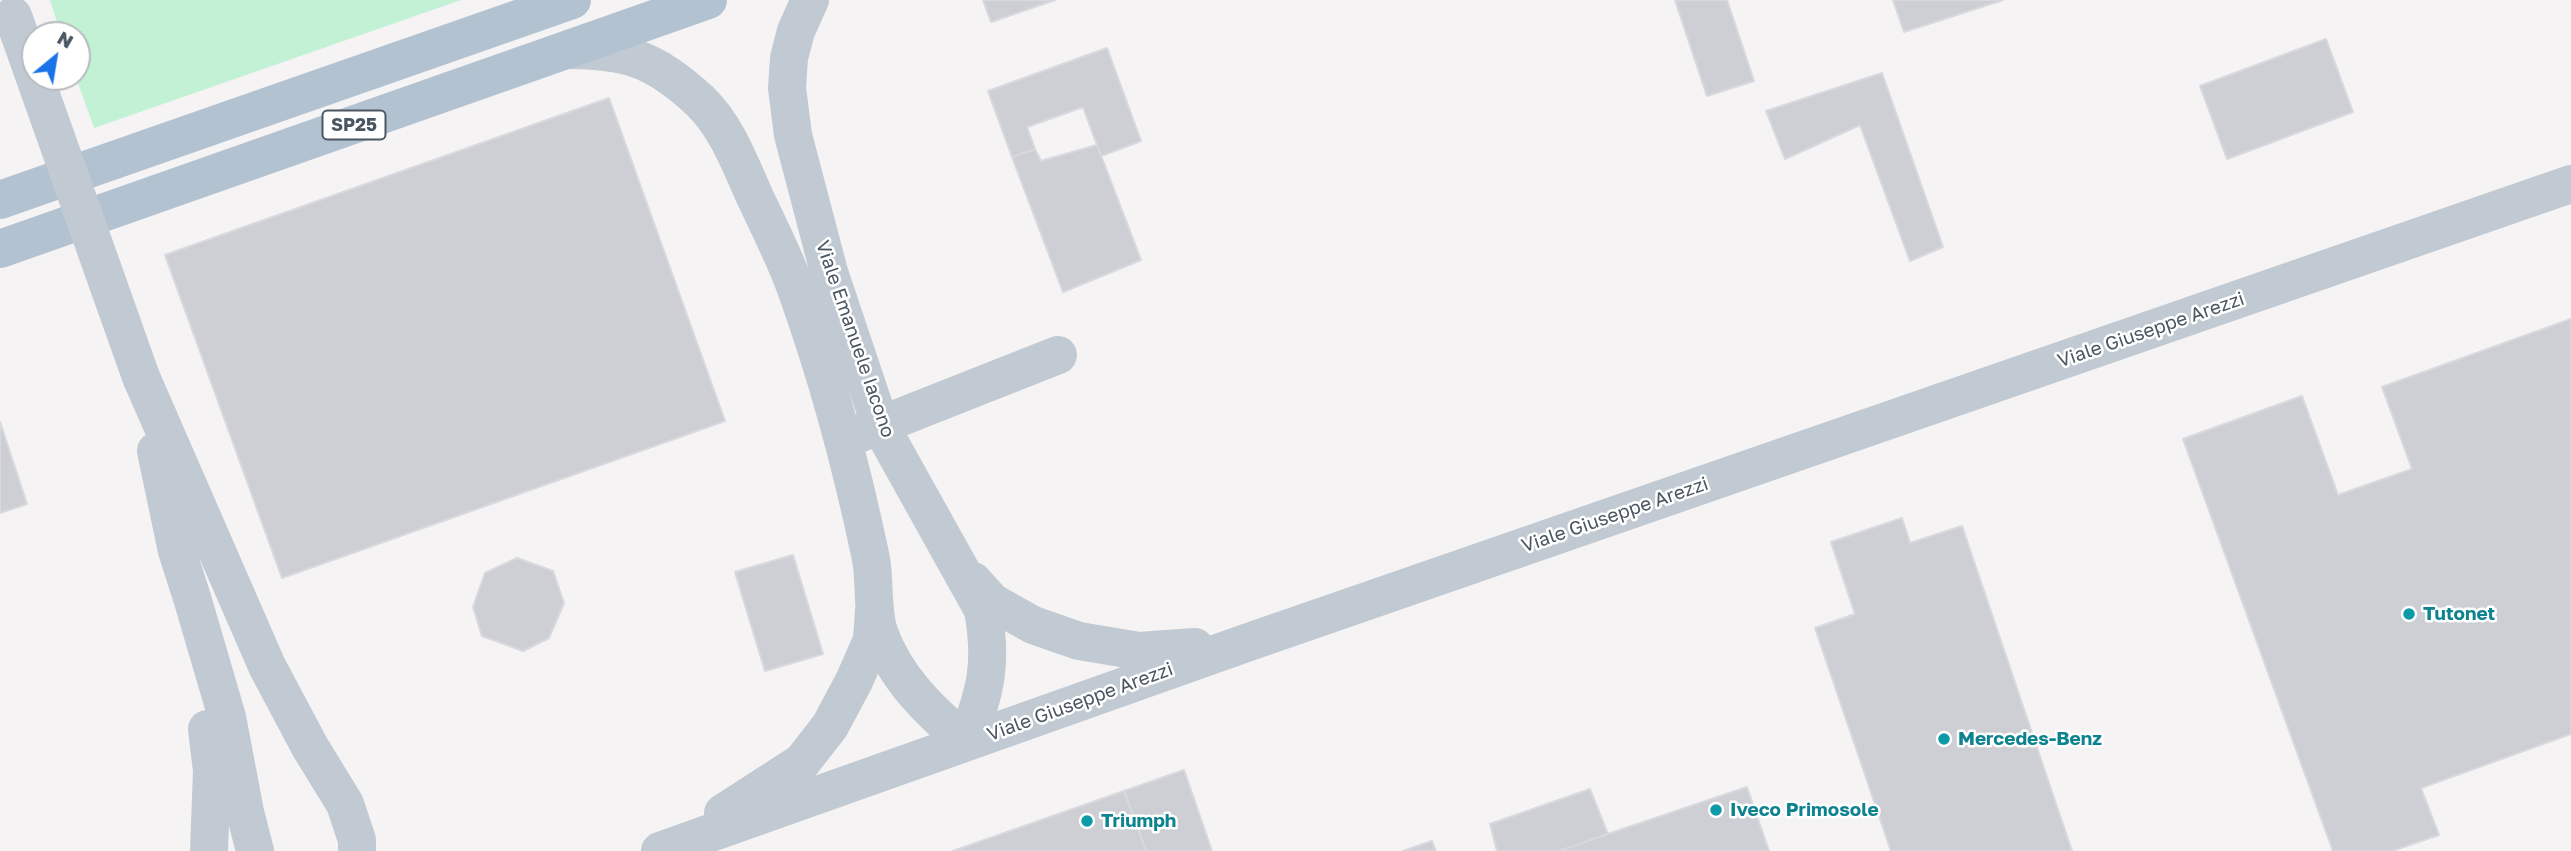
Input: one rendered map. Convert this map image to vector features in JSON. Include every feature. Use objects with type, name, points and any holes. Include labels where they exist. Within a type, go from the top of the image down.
[{"type":"main road","name":"SP25","points":[[0,249],[708,0]]},
{"type":"main road","name":"SP25","points":[[0,200],[555,4]]},
{"type":"street","name":"Viale Emanuele Iacono","points":[[810,0],[796,32],[789,58],[787,88],[793,135],[829,272],[881,427],[984,610],[989,642],[988,673],[967,742]]},
{"type":"street","points":[[11,8],[141,377],[267,666],[310,747],[345,804],[385,851]]},
{"type":"street","points":[[567,50],[599,50],[627,54],[653,66],[702,104],[733,147],[796,287],[843,440],[871,557],[879,631],[911,690],[937,718],[967,742]]},
{"type":"street","name":"Viale Giuseppe Arezzi","points":[[664,850],[1246,643],[2571,184]]},
{"type":"street","points":[[843,440],[1058,355]]},
{"type":"street","points":[[141,377],[203,694],[212,771],[209,851]]},
{"type":"street","points":[[177,551],[227,717],[255,851]]},
{"type":"street","points":[[960,567],[992,602],[1033,625],[1079,641],[1139,651],[1246,643]]},
{"type":"street","points":[[664,850],[802,762],[830,726],[854,681],[872,640],[875,597]]},
{"type":"street","points":[[345,804],[357,840],[357,851]]},
{"type":"green space","points":[[50,0],[461,0],[94,128],[81,91],[91,91],[91,21],[57,21]]},
{"type":"building","points":[[983,0],[1055,0],[991,22]]},
{"type":"building","points":[[1675,0],[1727,0],[1754,81],[1707,96]]},
{"type":"building","points":[[1893,0],[2003,0],[1904,32]]},
{"type":"building","points":[[2326,39],[2353,112],[2227,159],[2200,86]]},
{"type":"building","points":[[1107,48],[1141,141],[1101,156],[1083,107],[1027,127],[1035,149],[1012,157],[988,91]]},
{"type":"building","points":[[1882,73],[1943,247],[1910,261],[1860,125],[1785,159],[1766,111]]},
{"type":"building","points":[[609,98],[725,421],[282,578],[165,255]]},
{"type":"building","points":[[1097,145],[1141,260],[1063,292],[1012,157],[1035,149],[1041,161]]},
{"type":"building","name":"Tutonet","points":[[2571,319],[2571,734],[2421,788],[2439,835],[2392,851],[2333,851],[2183,439],[2302,396],[2338,495],[2412,469],[2382,387]]},
{"type":"building","points":[[0,422],[27,504],[0,513]]},
{"type":"building","name":"Mercedes-Benz","points":[[1902,518],[1910,543],[1962,526],[2072,851],[1891,851],[1815,628],[1855,614],[1831,542]]},
{"type":"building","points":[[793,555],[823,654],[765,671],[735,572]]},
{"type":"building","points":[[517,558],[553,571],[564,603],[549,638],[523,651],[482,636],[473,607],[485,573]]},
{"type":"building","points":[[1184,770],[1212,851],[1146,851],[1124,791]]},
{"type":"building","name":"Iveco Primosole","points":[[1747,787],[1769,851],[1559,851],[1608,834]]},
{"type":"building","points":[[1590,789],[1608,834],[1559,851],[1497,851],[1490,824]]},
{"type":"building","name":"Triumph","points":[[1124,791],[1146,851],[953,851]]},
{"type":"building","points":[[1432,841],[1436,851],[1403,851]]},
{"type":"place","name":"Tutonet","points":[[2409,614]]},
{"type":"place","name":"Mercedes-Benz","points":[[1944,739]]},
{"type":"place","name":"Iveco Primosole","points":[[1716,810]]},
{"type":"place","name":"Triumph","points":[[1087,821]]}]
